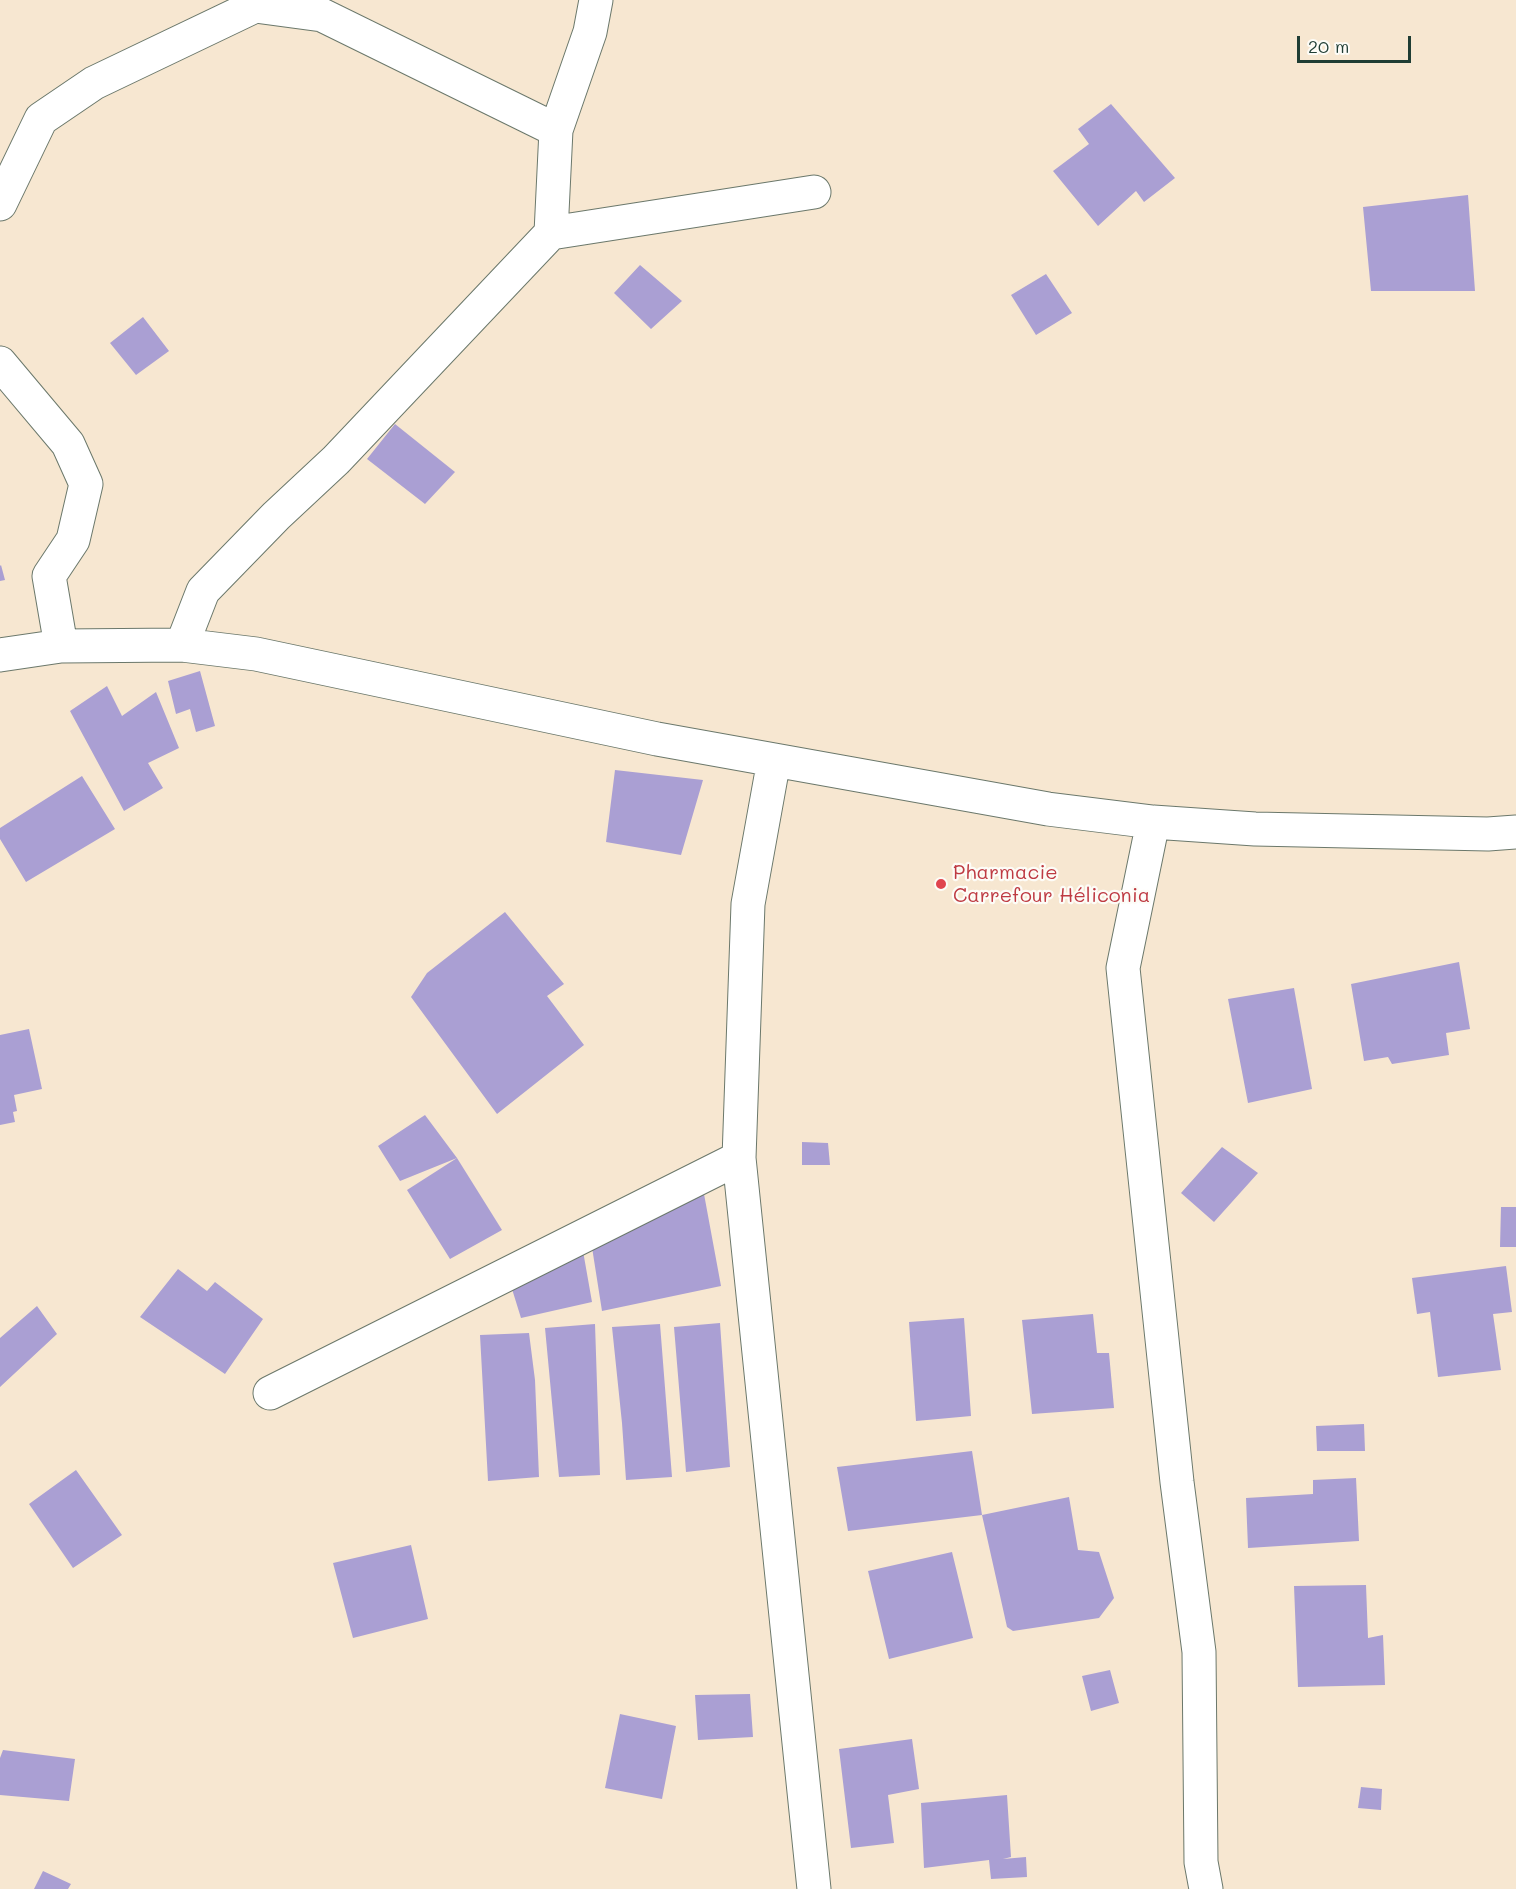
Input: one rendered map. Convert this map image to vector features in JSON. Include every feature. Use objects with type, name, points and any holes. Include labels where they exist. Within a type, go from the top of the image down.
[{"type":"street","points":[[551,233],[556,130],[590,32],[596,0]]},
{"type":"street","points":[[0,204],[41,119],[94,83],[252,3],[322,15],[556,130]]},
{"type":"street","points":[[182,645],[203,591],[276,516],[336,460],[551,233],[814,192]]},
{"type":"street","points":[[0,363],[68,444],[86,484],[73,540],[49,576],[61,646]]},
{"type":"street","points":[[0,655],[61,646],[182,645],[267,656],[657,739],[1048,808],[1153,822],[1255,829],[1507,830]]},
{"type":"street","points":[[774,760],[748,904],[739,1158],[814,1889]]},
{"type":"street","points":[[1153,822],[1123,968],[1177,1482],[1199,1653],[1201,1862],[1206,1889]]},
{"type":"street","points":[[270,1393],[739,1158]]},
{"type":"building","points":[[1111,104],[1175,178],[1144,202],[1136,191],[1098,226],[1053,171],[1089,144],[1078,129]]},
{"type":"building","points":[[1468,195],[1475,291],[1371,291],[1363,207]]},
{"type":"building","points":[[640,265],[682,301],[651,329],[614,293]]},
{"type":"building","points":[[1046,274],[1072,313],[1036,335],[1011,295]]},
{"type":"building","points":[[143,317],[169,351],[136,375],[110,343]]},
{"type":"building","points":[[395,424],[455,472],[425,504],[367,459]]},
{"type":"building","points":[[0,566],[5,580],[0,581]]},
{"type":"building","points":[[200,671],[215,726],[196,732],[190,709],[176,714],[168,681]]},
{"type":"building","points":[[107,686],[122,716],[156,692],[179,748],[148,763],[163,788],[124,811],[70,711]]},
{"type":"building","points":[[615,770],[703,780],[681,855],[606,842]]},
{"type":"building","points":[[82,776],[115,829],[26,882],[0,839],[0,828]]},
{"type":"building","points":[[505,912],[564,984],[547,996],[584,1045],[497,1114],[411,997],[427,973]]},
{"type":"building","points":[[1459,962],[1470,1029],[1446,1033],[1449,1055],[1392,1064],[1388,1057],[1364,1061],[1351,984]]},
{"type":"building","points":[[1294,988],[1312,1089],[1248,1103],[1228,999]]},
{"type":"building","points":[[29,1029],[42,1089],[14,1095],[17,1111],[13,1112],[15,1122],[0,1125],[0,1035]]},
{"type":"building","points":[[425,1115],[457,1158],[400,1181],[378,1146]]},
{"type":"building","points":[[802,1142],[828,1143],[830,1165],[802,1165]]},
{"type":"building","points":[[1222,1147],[1258,1173],[1214,1222],[1181,1193]]},
{"type":"building","points":[[457,1158],[502,1230],[450,1259],[407,1190]]},
{"type":"building","points":[[704,1194],[721,1286],[602,1311],[591,1241]]},
{"type":"building","points":[[1501,1207],[1516,1207],[1516,1247],[1500,1247]]},
{"type":"building","points":[[583,1251],[592,1302],[521,1318],[512,1289]]},
{"type":"building","points":[[1506,1266],[1512,1312],[1493,1314],[1501,1370],[1438,1377],[1430,1312],[1417,1314],[1412,1278]]},
{"type":"building","points":[[178,1269],[207,1291],[215,1282],[263,1319],[225,1374],[140,1317]]},
{"type":"building","points":[[37,1306],[57,1334],[0,1387],[0,1338]]},
{"type":"building","points":[[1093,1314],[1097,1353],[1109,1353],[1114,1408],[1032,1414],[1022,1320]]},
{"type":"building","points":[[964,1318],[971,1416],[916,1421],[909,1322]]},
{"type":"building","points":[[720,1323],[730,1467],[686,1472],[674,1327]]},
{"type":"building","points":[[595,1324],[600,1475],[559,1477],[545,1328]]},
{"type":"building","points":[[660,1324],[672,1477],[626,1480],[612,1327]]},
{"type":"building","points":[[529,1333],[535,1380],[539,1477],[488,1481],[480,1335]]},
{"type":"building","points":[[1364,1424],[1365,1451],[1317,1451],[1316,1426]]},
{"type":"building","points":[[972,1451],[982,1515],[848,1531],[837,1467]]},
{"type":"building","points":[[76,1470],[122,1535],[73,1568],[29,1504]]},
{"type":"building","points":[[1356,1478],[1359,1541],[1248,1548],[1246,1498],[1313,1494],[1313,1480]]},
{"type":"building","points":[[1069,1497],[1078,1550],[1099,1552],[1114,1598],[1099,1618],[1013,1631],[1007,1627],[982,1515]]},
{"type":"building","points":[[411,1545],[428,1619],[353,1638],[333,1563]]},
{"type":"building","points":[[952,1552],[973,1638],[889,1659],[868,1571]]},
{"type":"building","points":[[1366,1585],[1368,1638],[1383,1635],[1385,1685],[1298,1687],[1294,1586]]},
{"type":"building","points":[[1110,1670],[1119,1703],[1091,1711],[1082,1676]]},
{"type":"building","points":[[750,1694],[753,1737],[698,1740],[695,1695]]},
{"type":"building","points":[[620,1714],[676,1726],[662,1799],[605,1788]]},
{"type":"building","points":[[912,1739],[919,1789],[888,1795],[894,1843],[851,1848],[839,1749]]},
{"type":"building","points":[[3,1750],[75,1759],[69,1801],[0,1795],[0,1758]]},
{"type":"building","points":[[1361,1787],[1382,1789],[1381,1810],[1358,1808]]},
{"type":"building","points":[[1007,1795],[1011,1857],[1003,1859],[1026,1857],[1027,1877],[991,1879],[989,1860],[924,1868],[921,1803]]},
{"type":"building","points":[[43,1871],[71,1884],[68,1889],[34,1889]]},
{"type":"place","name":"Pharmacie Carrefour Héliconia","points":[[941,884]]}]
